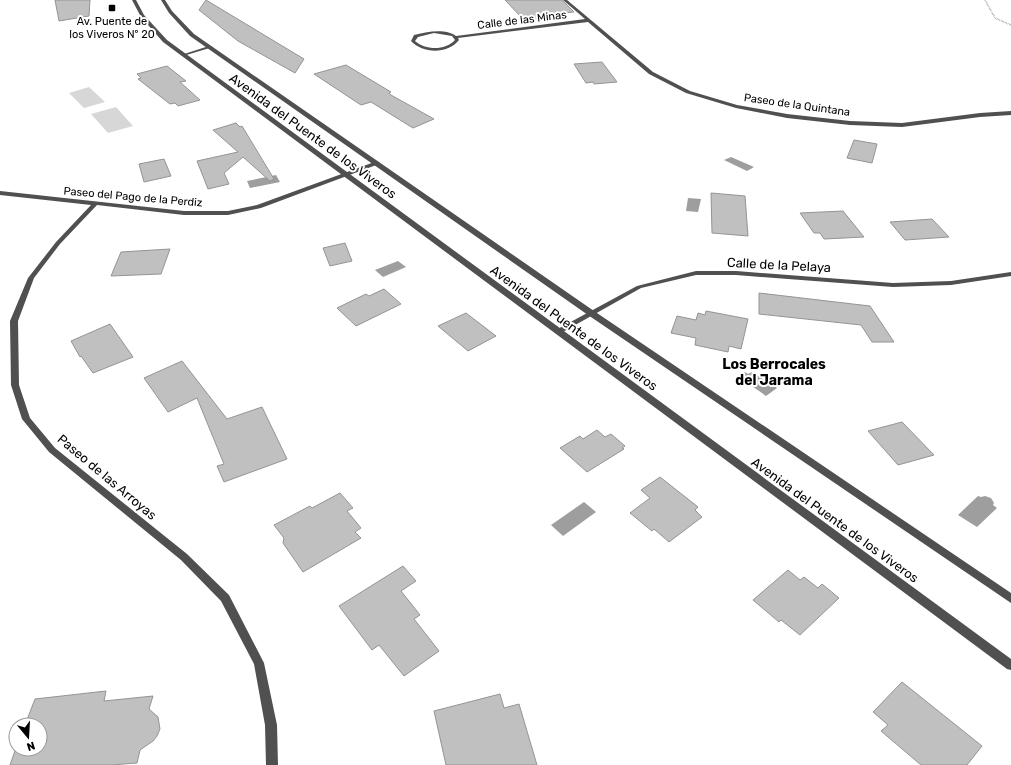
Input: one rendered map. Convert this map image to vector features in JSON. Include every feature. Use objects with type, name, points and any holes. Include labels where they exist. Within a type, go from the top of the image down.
[{"type":"street","name":"Avenida del Puente de los Viveros","points":[[134,0],[142,16],[164,41],[1011,665]]},
{"type":"street","name":"Avenida del Puente de los Viveros","points":[[163,0],[170,12],[192,35],[591,313],[1011,599]]},
{"type":"street","name":"Paseo de la Quintana","points":[[565,0],[651,73],[688,92],[736,106],[787,116],[850,123],[902,125],[980,115],[1011,113]]},
{"type":"street","name":"Calle de las Minas","points":[[456,37],[590,20]]},
{"type":"street","points":[[434,32],[448,33],[456,37],[457,40],[452,45],[439,48],[419,46],[413,41],[416,36],[434,32]]},
{"type":"street","points":[[183,55],[211,47]]},
{"type":"street","name":"Paseo del Pago de la Perdiz","points":[[0,193],[184,213],[228,213],[259,207],[377,164]]},
{"type":"street","name":"Paseo de las Arroyas","points":[[95,204],[58,243],[31,278],[14,321],[15,385],[26,419],[52,450],[184,557],[226,598],[259,663],[271,725],[272,765]]},
{"type":"street","name":"Calle de la Pelaya","points":[[558,331],[639,287],[696,273],[736,273],[893,285],[951,283],[1011,274]]},
{"type":"path","points":[[985,0],[995,18],[1011,25]]},
{"type":"shaded area","points":[[89,87],[105,102],[84,108],[69,93]]},
{"type":"shaded area","points":[[116,107],[133,126],[108,133],[91,114]]},
{"type":"shaded area","points":[[731,157],[754,167],[747,171],[724,160]]},
{"type":"shaded area","points":[[276,175],[280,182],[250,188],[247,181]]},
{"type":"shaded area","points":[[688,198],[701,199],[698,212],[686,211]]},
{"type":"shaded area","points":[[398,261],[406,267],[383,277],[375,270]]},
{"type":"shaded area","points":[[745,372],[748,374],[752,372],[777,388],[766,396],[742,379],[745,377],[742,375]]},
{"type":"shaded area","points":[[978,496],[991,498],[994,503],[993,505],[997,508],[977,527],[958,515]]},
{"type":"shaded area","points":[[584,502],[596,512],[563,536],[551,525]]},
{"type":"building","points":[[55,0],[90,0],[89,16],[59,21]]},
{"type":"building","points":[[206,0],[304,59],[295,73],[238,41],[199,10]]},
{"type":"building","points":[[505,0],[562,0],[574,12],[554,14],[557,17],[535,20],[532,17],[522,18]]},
{"type":"building","points":[[602,62],[617,82],[594,84],[593,82],[586,83],[574,64]]},
{"type":"building","points":[[346,65],[391,92],[389,93],[391,95],[434,119],[413,128],[371,102],[361,105],[314,74]]},
{"type":"building","points":[[167,66],[186,81],[180,82],[200,100],[178,106],[175,103],[170,104],[138,79],[141,78],[137,74]]},
{"type":"building","points":[[236,123],[240,127],[242,126],[274,179],[270,181],[243,157],[224,173],[229,184],[208,189],[197,161],[238,152],[213,130]]},
{"type":"building","points":[[854,140],[877,144],[872,163],[847,158]]},
{"type":"building","points":[[164,159],[171,176],[144,182],[139,164]]},
{"type":"building","points":[[711,193],[745,196],[748,236],[712,233]]},
{"type":"building","points":[[843,211],[864,237],[824,239],[820,233],[814,233],[800,213]]},
{"type":"building","points":[[932,219],[949,237],[905,240],[890,222]]},
{"type":"building","points":[[345,243],[352,261],[330,266],[323,248]]},
{"type":"building","points":[[170,249],[161,274],[111,276],[121,252]]},
{"type":"building","points":[[384,289],[401,304],[356,326],[337,308],[366,294],[369,296]]},
{"type":"building","points":[[759,293],[870,306],[894,342],[872,342],[861,325],[759,314]]},
{"type":"building","points":[[706,311],[748,319],[741,349],[729,346],[728,352],[695,345],[696,338],[671,333],[677,316],[696,320],[698,313],[705,315]]},
{"type":"building","points":[[466,313],[496,336],[468,351],[438,326]]},
{"type":"building","points":[[110,324],[133,357],[93,373],[81,356],[80,357],[71,341]]},
{"type":"building","points":[[182,361],[227,419],[262,407],[287,459],[224,482],[217,466],[224,464],[197,398],[168,412],[144,378]]},
{"type":"building","points":[[902,422],[934,455],[898,465],[868,431]]},
{"type":"building","points":[[597,430],[605,437],[611,434],[625,446],[622,448],[624,449],[587,472],[560,448],[580,436],[583,439]]},
{"type":"building","points":[[660,477],[698,507],[695,510],[702,517],[669,542],[654,529],[652,531],[630,513],[650,498],[641,490]]},
{"type":"building","points":[[340,493],[353,508],[347,511],[361,528],[355,532],[361,538],[303,572],[283,543],[284,538],[274,525],[310,506],[312,508]]},
{"type":"building","points":[[403,566],[416,581],[401,591],[420,615],[414,619],[439,651],[404,676],[379,645],[372,650],[339,606]]},
{"type":"building","points":[[788,570],[800,580],[804,577],[818,588],[822,584],[839,598],[800,635],[781,620],[779,622],[753,600]]},
{"type":"building","points":[[902,682],[982,746],[967,765],[921,765],[881,731],[888,725],[873,712]]},
{"type":"building","points":[[106,691],[104,701],[153,696],[149,709],[158,717],[160,729],[153,741],[140,750],[137,763],[111,765],[10,765],[13,757],[48,757],[48,717],[28,717],[35,699]]},
{"type":"building","points":[[500,694],[504,708],[519,704],[537,765],[446,765],[434,711]]},
{"type":"place","name":"Av. Puente de los Viveros Nº 20","points":[[112,8]]},
{"type":"district","name":"Los Berrocales del Jarama","points":[[774,372]]}]
